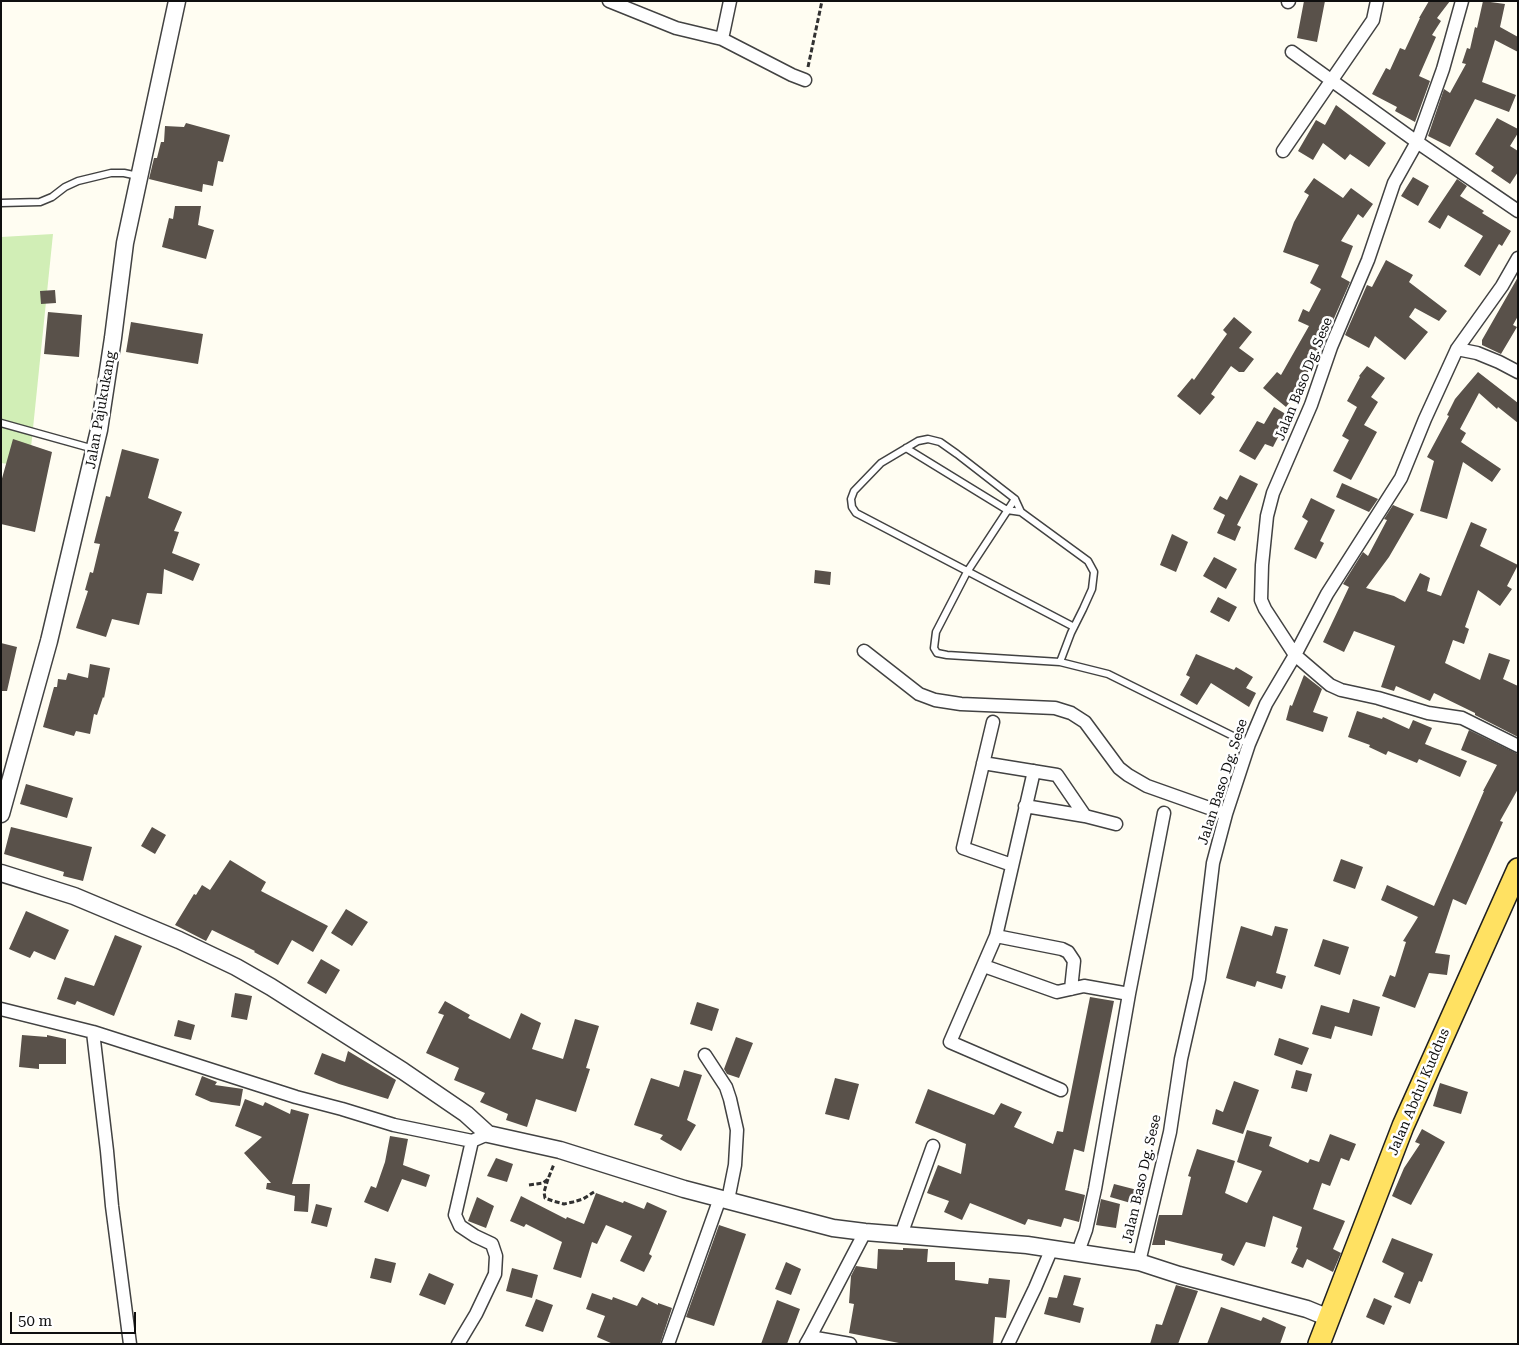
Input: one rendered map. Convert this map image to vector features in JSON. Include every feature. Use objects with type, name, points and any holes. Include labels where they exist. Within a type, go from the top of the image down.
[{"type":"main road","name":"Jalan Abdul Kuddus","points":[[1319,1344],[1378,1186],[1403,1126],[1518,869]]},
{"type":"street","name":"Jalan Pajukukang","points":[[1,814],[49,641],[95,450],[113,338],[125,243],[177,1]]},
{"type":"street","points":[[609,1],[671,27],[702,36],[722,39],[805,80]]},
{"type":"street","points":[[722,39],[730,1]]},
{"type":"street","points":[[1283,151],[1373,20],[1377,1]]},
{"type":"street","name":"Jalan Baso Dg. Sese","points":[[1139,1262],[1170,1132],[1181,1060],[1199,979],[1213,863],[1226,814],[1249,744],[1266,704],[1295,655],[1261,600],[1267,516],[1273,493],[1311,405],[1332,347],[1368,260],[1394,183],[1417,142],[1443,69],[1462,1]]},
{"type":"street","points":[[1292,52],[1417,142],[1518,211]]},
{"type":"street","points":[[1518,258],[1502,286],[1457,349],[1425,418],[1402,478],[1327,594],[1295,655],[1330,685],[1341,690],[1378,698],[1428,714],[1462,718],[1518,746]]},
{"type":"street","points":[[1457,349],[1500,362],[1518,372]]},
{"type":"street","points":[[864,652],[919,694],[935,700],[961,704],[1055,708],[1071,713],[1085,722],[1119,768],[1128,775],[1147,786],[1226,814]]},
{"type":"street","points":[[993,722],[963,848],[1012,865]]},
{"type":"street","points":[[983,763],[1057,775],[1084,816]]},
{"type":"street","points":[[1034,771],[996,936],[950,1042],[1061,1090]]},
{"type":"street","points":[[1026,806],[1084,816],[1116,824]]},
{"type":"street","points":[[1078,1252],[1086,1230],[1096,1189],[1128,994],[1164,813]]},
{"type":"street","points":[[1,873],[74,896],[179,940],[236,967],[271,987],[403,1071],[466,1114],[488,1134],[560,1150],[684,1189],[833,1228],[1052,1248],[1139,1262],[1179,1275],[1284,1302],[1329,1318]]},
{"type":"street","points":[[996,936],[1062,949],[1068,952],[1074,961],[1071,989]]},
{"type":"street","points":[[984,966],[1056,992],[1084,986],[1128,994]]},
{"type":"street","points":[[1,1009],[93,1032],[296,1097],[394,1125],[472,1141],[488,1134]]},
{"type":"street","points":[[93,1032],[108,1151],[112,1206],[130,1344]]},
{"type":"street","points":[[668,1344],[724,1199],[735,1165],[737,1130],[730,1098],[726,1087],[705,1055]]},
{"type":"street","points":[[458,1344],[476,1314],[495,1274],[496,1256],[492,1244],[460,1226],[455,1215],[472,1141]]},
{"type":"street","points":[[901,1234],[933,1146]]},
{"type":"street","points":[[850,1344],[808,1340],[865,1232]]},
{"type":"street","points":[[1008,1344],[1052,1248]]},
{"type":"lane","points":[[1,203],[40,202],[52,197],[66,187],[111,172],[140,177]]},
{"type":"lane","points":[[1,423],[95,450]]},
{"type":"lane","points":[[1021,512],[1015,499],[946,446],[940,442],[928,439],[906,448],[881,463],[854,491],[851,499],[852,507],[856,513],[1074,627]]},
{"type":"lane","points":[[906,448],[1007,510],[1021,512],[1088,561],[1094,572],[1092,589],[1060,662]]},
{"type":"lane","points":[[1015,499],[967,572],[936,632],[934,648],[937,653],[1060,662],[1108,674],[1249,744]]},
{"type":"path","points":[[805,80],[822,1]]},
{"type":"path","points":[[560,1150],[548,1179],[544,1192],[545,1198],[564,1204],[583,1199],[594,1192]]},
{"type":"path","points":[[529,1185],[542,1183],[548,1179]]},
{"type":"green space","points":[[53,234],[29,467],[1,463],[1,237]]},
{"type":"building","points":[[1304,1],[1325,1],[1317,42],[1297,38]]},
{"type":"building","points":[[1429,1],[1450,1],[1437,18],[1441,21],[1432,35],[1436,37],[1419,76],[1430,81],[1415,122],[1395,111],[1397,107],[1372,94],[1386,68],[1390,70],[1400,48],[1405,50],[1419,18]]},
{"type":"building","points":[[1483,1],[1505,4],[1500,27],[1518,37],[1518,52],[1495,40],[1482,82],[1516,95],[1509,112],[1475,99],[1450,147],[1428,136],[1444,89],[1450,93],[1466,64],[1462,63],[1467,48],[1470,49]]},
{"type":"building","points":[[1336,105],[1386,143],[1369,167],[1350,154],[1345,160],[1323,143],[1313,160],[1298,151],[1316,120],[1325,125]]},
{"type":"building","points":[[1497,118],[1518,129],[1518,133],[1510,146],[1518,151],[1518,172],[1510,184],[1491,171],[1494,167],[1475,154]]},
{"type":"building","points":[[186,123],[230,135],[223,162],[218,161],[213,186],[203,184],[202,192],[149,179],[154,158],[157,158],[161,142],[164,142],[165,126],[184,127]]},
{"type":"building","points":[[1413,177],[1429,186],[1418,206],[1401,196]]},
{"type":"building","points":[[1314,178],[1343,198],[1351,188],[1373,204],[1363,218],[1358,214],[1341,241],[1353,246],[1341,277],[1350,282],[1328,332],[1309,364],[1311,366],[1299,390],[1286,407],[1263,388],[1277,372],[1281,375],[1309,326],[1298,321],[1303,309],[1309,312],[1321,289],[1310,283],[1319,265],[1283,252],[1294,222],[1309,195],[1304,192]]},
{"type":"building","points":[[1457,179],[1467,186],[1460,196],[1484,211],[1482,213],[1511,231],[1502,246],[1499,244],[1480,276],[1464,266],[1483,236],[1448,215],[1440,229],[1428,222]]},
{"type":"building","points":[[175,206],[201,206],[198,225],[214,230],[206,259],[162,247],[169,218],[173,219]]},
{"type":"building","points":[[1386,260],[1413,275],[1409,282],[1447,311],[1439,321],[1415,308],[1409,317],[1428,332],[1405,360],[1375,336],[1369,348],[1345,335],[1367,285],[1372,287]]},
{"type":"building","points":[[1518,277],[1518,316],[1513,325],[1517,327],[1501,354],[1482,345],[1482,340]]},
{"type":"building","points":[[55,290],[56,303],[41,304],[40,291]]},
{"type":"building","points":[[48,312],[82,315],[79,357],[44,354]]},
{"type":"building","points":[[1234,317],[1252,332],[1239,348],[1254,359],[1244,372],[1239,372],[1231,366],[1211,394],[1215,397],[1200,415],[1177,396],[1192,378],[1194,380],[1227,334],[1223,330]]},
{"type":"building","points":[[131,322],[203,334],[198,364],[126,352]]},
{"type":"building","points":[[1367,366],[1385,378],[1371,397],[1378,402],[1364,425],[1377,432],[1351,480],[1333,471],[1349,440],[1342,436],[1357,407],[1347,401],[1359,376]]},
{"type":"building","points":[[1478,372],[1518,403],[1518,423],[1498,407],[1497,409],[1479,393],[1460,429],[1466,433],[1461,442],[1501,469],[1492,482],[1463,462],[1447,519],[1420,511],[1434,461],[1427,457],[1449,416],[1447,415],[1455,399]]},
{"type":"building","points":[[1274,407],[1289,416],[1273,447],[1265,444],[1255,460],[1239,451],[1257,421],[1264,424]]},
{"type":"building","points":[[13,439],[52,452],[35,532],[1,524],[1,482]]},
{"type":"building","points":[[122,449],[159,459],[148,498],[182,512],[174,531],[179,532],[172,553],[200,564],[193,581],[164,569],[162,594],[147,593],[139,625],[112,619],[106,637],[76,628],[88,591],[85,590],[90,572],[93,573],[100,544],[94,543],[106,496],[110,497]]},
{"type":"building","points":[[1240,475],[1258,484],[1237,525],[1241,527],[1235,541],[1217,533],[1225,515],[1213,509],[1220,496],[1227,500]]},
{"type":"building","points":[[1342,483],[1378,499],[1369,512],[1336,497]]},
{"type":"building","points":[[1311,498],[1335,510],[1320,541],[1324,543],[1316,559],[1294,549],[1308,521],[1302,517]]},
{"type":"building","points":[[1393,505],[1414,514],[1389,557],[1366,588],[1394,596],[1405,602],[1420,573],[1430,578],[1427,591],[1441,596],[1471,522],[1487,529],[1480,546],[1518,565],[1507,586],[1512,589],[1500,606],[1478,590],[1465,627],[1469,629],[1464,644],[1453,640],[1445,663],[1480,680],[1489,653],[1510,660],[1503,679],[1518,686],[1518,737],[1434,693],[1430,701],[1396,686],[1394,691],[1381,687],[1395,646],[1354,631],[1344,652],[1323,642],[1349,587],[1343,584],[1363,552],[1368,556],[1387,520],[1384,519]]},
{"type":"building","points":[[1172,534],[1188,542],[1176,572],[1160,565]]},
{"type":"building","points":[[1214,557],[1237,569],[1226,589],[1203,576]]},
{"type":"building","points":[[815,570],[831,572],[830,585],[814,583]]},
{"type":"building","points":[[1218,597],[1237,607],[1229,622],[1210,612]]},
{"type":"building","points":[[1,643],[17,647],[7,691],[1,691]]},
{"type":"building","points":[[1196,654],[1234,670],[1236,667],[1253,677],[1246,688],[1256,693],[1249,707],[1211,683],[1197,705],[1180,695],[1190,677],[1186,675]]},
{"type":"building","points":[[90,664],[110,668],[104,698],[97,715],[94,714],[90,734],[76,731],[74,736],[43,727],[58,679],[66,680],[68,673],[88,678]]},
{"type":"building","points":[[1304,675],[1322,689],[1313,712],[1328,717],[1323,732],[1286,720],[1290,705],[1292,706]]},
{"type":"building","points":[[1357,711],[1382,719],[1383,717],[1409,729],[1413,720],[1432,728],[1425,744],[1467,761],[1460,777],[1419,759],[1417,763],[1388,751],[1386,755],[1369,747],[1370,745],[1348,737]]},
{"type":"building","points":[[1469,730],[1518,754],[1518,789],[1500,821],[1503,822],[1466,905],[1453,899],[1435,953],[1450,955],[1447,975],[1429,973],[1415,1008],[1382,996],[1390,975],[1395,977],[1406,942],[1403,941],[1418,917],[1381,900],[1387,885],[1434,906],[1483,791],[1497,765],[1461,750]]},
{"type":"building","points":[[26,784],[73,798],[67,818],[20,804]]},
{"type":"building","points":[[11,827],[92,847],[83,881],[63,876],[64,872],[4,854]]},
{"type":"building","points":[[152,827],[166,835],[155,854],[141,846]]},
{"type":"building","points":[[1341,859],[1363,867],[1355,889],[1333,881]]},
{"type":"building","points":[[230,860],[266,882],[261,891],[328,926],[313,952],[292,940],[278,965],[255,951],[212,930],[206,941],[175,925],[194,894],[196,895],[202,885],[210,890]]},
{"type":"building","points":[[346,909],[368,922],[352,946],[331,933]]},
{"type":"building","points":[[26,911],[69,930],[55,960],[34,951],[30,958],[9,949]]},
{"type":"building","points":[[1241,926],[1272,936],[1275,926],[1288,929],[1276,973],[1286,976],[1282,989],[1257,981],[1255,987],[1226,978]]},
{"type":"building","points":[[115,935],[142,946],[114,1016],[77,1001],[75,1005],[57,999],[65,977],[94,986]]},
{"type":"building","points":[[1323,939],[1349,947],[1340,975],[1314,966]]},
{"type":"building","points":[[321,959],[340,970],[326,994],[307,983]]},
{"type":"building","points":[[235,993],[252,996],[247,1020],[231,1017]]},
{"type":"building","points":[[1090,997],[1114,1001],[1084,1152],[1074,1149],[1065,1190],[1085,1195],[1079,1222],[1064,1218],[1061,1227],[1028,1219],[1025,1225],[970,1203],[962,1220],[944,1212],[949,1201],[927,1193],[938,1165],[961,1174],[966,1144],[915,1123],[928,1089],[994,1115],[1001,1103],[1022,1112],[1014,1127],[1053,1144],[1057,1131],[1063,1132]]},
{"type":"building","points":[[1353,999],[1380,1007],[1372,1036],[1335,1026],[1331,1039],[1312,1034],[1321,1005],[1349,1013]]},
{"type":"building","points":[[445,1001],[470,1015],[468,1018],[510,1039],[521,1013],[541,1023],[532,1049],[563,1059],[575,1019],[599,1026],[586,1068],[590,1069],[576,1112],[536,1099],[527,1127],[506,1120],[508,1114],[480,1102],[485,1093],[454,1080],[459,1068],[426,1053],[444,1015],[438,1013]]},
{"type":"building","points":[[697,1002],[719,1009],[712,1031],[690,1024]]},
{"type":"building","points":[[178,1020],[195,1025],[191,1040],[174,1036]]},
{"type":"building","points":[[22,1035],[47,1037],[47,1035],[66,1039],[66,1064],[39,1064],[39,1069],[19,1067]]},
{"type":"building","points":[[736,1037],[753,1043],[739,1078],[727,1074],[724,1069]]},
{"type":"building","points":[[1279,1038],[1309,1048],[1302,1065],[1274,1055]]},
{"type":"building","points":[[348,1051],[396,1080],[388,1099],[314,1074],[322,1053],[345,1062]]},
{"type":"building","points":[[684,1070],[702,1075],[687,1120],[696,1125],[681,1151],[660,1139],[663,1135],[634,1125],[651,1078],[679,1087]]},
{"type":"building","points":[[1296,1070],[1312,1074],[1307,1092],[1291,1088]]},
{"type":"building","points":[[202,1076],[217,1082],[215,1085],[243,1089],[240,1106],[211,1102],[195,1095]]},
{"type":"building","points":[[835,1078],[859,1084],[849,1120],[825,1114]]},
{"type":"building","points":[[1234,1081],[1259,1090],[1243,1134],[1212,1124],[1216,1109],[1223,1112]]},
{"type":"building","points":[[1440,1083],[1468,1092],[1461,1114],[1433,1106]]},
{"type":"building","points":[[245,1099],[263,1106],[265,1102],[290,1114],[291,1109],[309,1114],[292,1184],[310,1184],[308,1212],[294,1211],[295,1196],[266,1189],[267,1183],[271,1183],[244,1153],[262,1137],[235,1126]]},
{"type":"building","points":[[1422,1129],[1445,1142],[1411,1205],[1392,1196],[1404,1168],[1420,1144],[1415,1142]]},
{"type":"building","points":[[1247,1130],[1272,1137],[1269,1146],[1308,1163],[1310,1159],[1319,1162],[1330,1134],[1356,1144],[1349,1161],[1341,1158],[1330,1186],[1322,1183],[1313,1209],[1345,1221],[1333,1249],[1341,1253],[1333,1272],[1307,1259],[1303,1268],[1291,1263],[1298,1248],[1296,1247],[1302,1227],[1273,1216],[1265,1247],[1246,1242],[1234,1266],[1221,1260],[1223,1254],[1165,1240],[1165,1245],[1152,1245],[1159,1215],[1182,1215],[1191,1177],[1188,1176],[1197,1149],[1235,1161],[1225,1193],[1247,1203],[1262,1171],[1237,1162]]},
{"type":"building","points":[[390,1136],[408,1139],[403,1165],[430,1175],[426,1187],[402,1179],[388,1212],[364,1202],[371,1186],[376,1188],[385,1162]]},
{"type":"building","points":[[496,1158],[513,1164],[507,1182],[487,1176]]},
{"type":"building","points":[[1114,1184],[1145,1192],[1141,1206],[1110,1197]]},
{"type":"building","points":[[596,1193],[644,1209],[647,1202],[667,1211],[649,1254],[652,1256],[644,1272],[620,1261],[632,1236],[606,1225],[597,1244],[592,1242],[581,1278],[553,1269],[562,1242],[526,1224],[524,1227],[510,1221],[521,1196],[566,1219],[567,1217],[584,1224]]},
{"type":"building","points":[[477,1197],[494,1206],[486,1228],[468,1221]]},
{"type":"building","points":[[1101,1199],[1120,1204],[1116,1228],[1096,1225]]},
{"type":"building","points":[[316,1204],[332,1208],[327,1227],[311,1223]]},
{"type":"building","points":[[719,1225],[746,1234],[714,1326],[686,1317]]},
{"type":"building","points":[[1392,1238],[1433,1254],[1422,1282],[1419,1281],[1410,1304],[1394,1297],[1404,1273],[1382,1262]]},
{"type":"building","points":[[903,1248],[928,1249],[927,1262],[955,1262],[955,1280],[988,1284],[989,1278],[1010,1280],[1006,1318],[995,1317],[993,1344],[904,1344],[849,1333],[854,1304],[849,1303],[851,1276],[856,1266],[877,1269],[878,1249],[903,1250]]},
{"type":"building","points":[[375,1258],[396,1263],[391,1283],[370,1278]]},
{"type":"building","points":[[786,1262],[801,1269],[791,1295],[775,1289]]},
{"type":"building","points":[[512,1268],[538,1275],[532,1298],[506,1291]]},
{"type":"building","points":[[429,1273],[454,1284],[445,1305],[419,1295]]},
{"type":"building","points":[[1064,1275],[1081,1278],[1073,1305],[1084,1308],[1080,1323],[1044,1314],[1049,1297],[1057,1298]]},
{"type":"building","points":[[1176,1285],[1198,1291],[1178,1344],[1150,1344],[1156,1324],[1162,1325]]},
{"type":"building","points":[[592,1293],[612,1300],[613,1297],[637,1306],[642,1297],[658,1305],[658,1303],[672,1308],[660,1344],[613,1344],[597,1337],[605,1316],[586,1309]]},
{"type":"building","points":[[1374,1298],[1392,1306],[1384,1325],[1366,1317]]},
{"type":"building","points":[[536,1299],[553,1305],[543,1332],[525,1326]]},
{"type":"building","points":[[777,1300],[800,1309],[787,1344],[761,1344]]},
{"type":"building","points":[[1221,1307],[1261,1321],[1263,1317],[1286,1327],[1280,1344],[1207,1344]]}]
